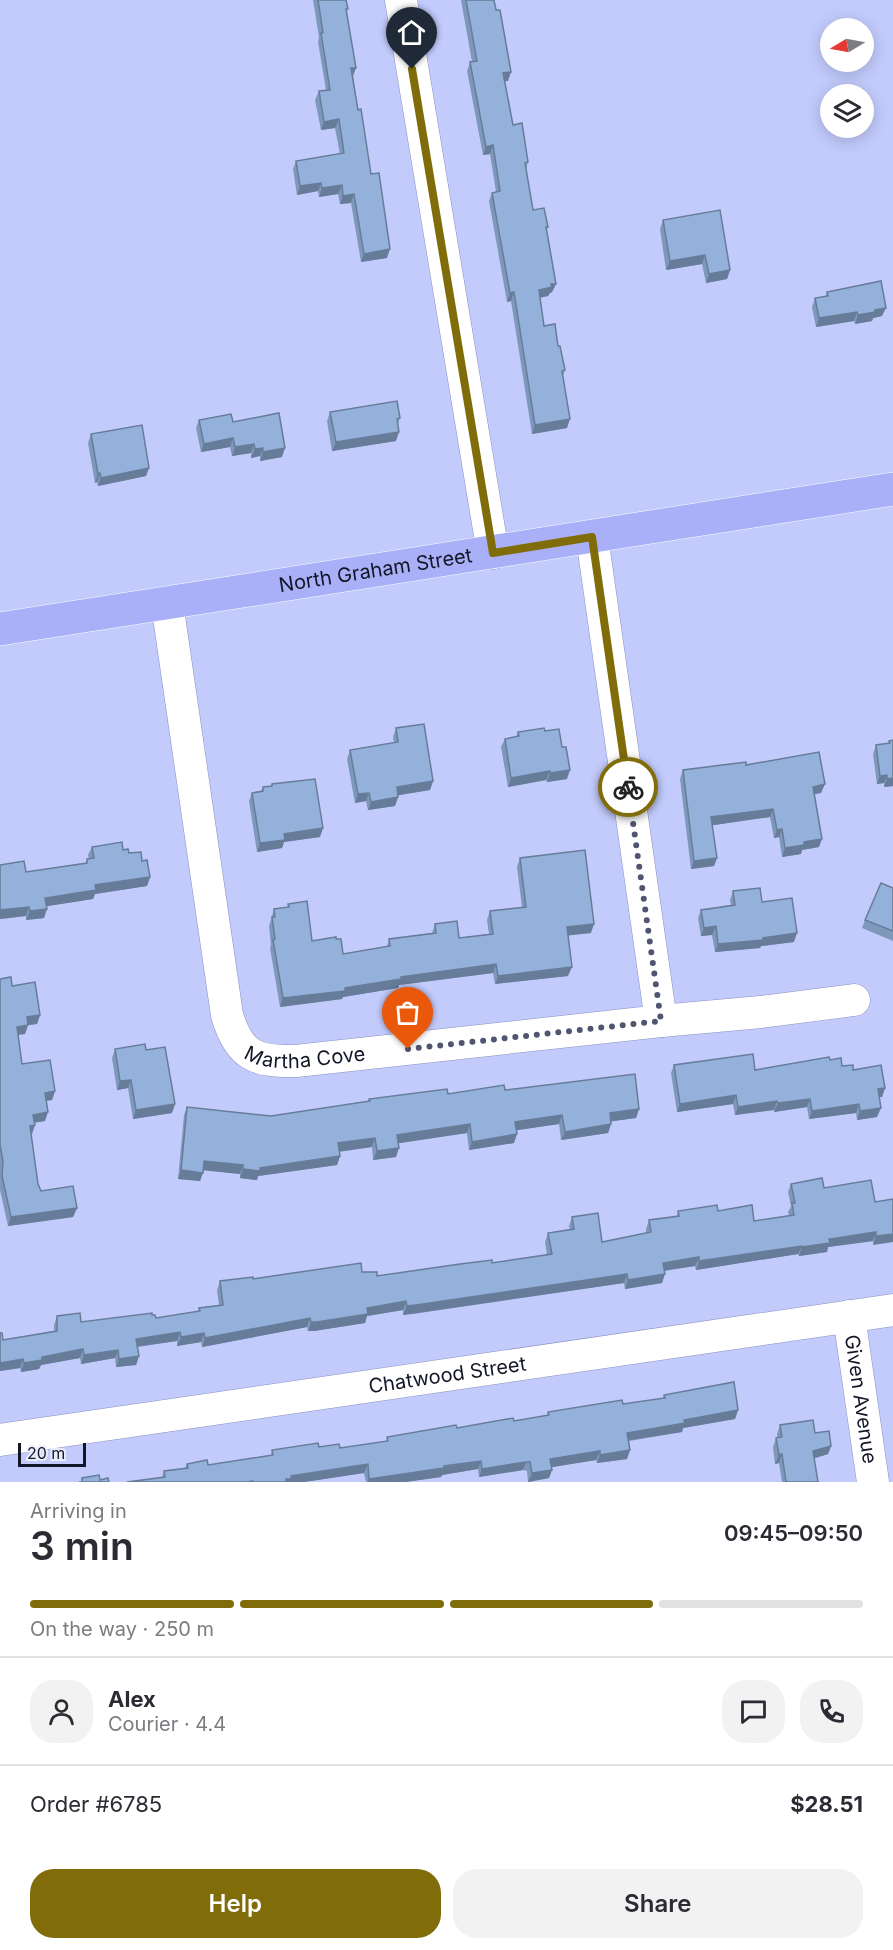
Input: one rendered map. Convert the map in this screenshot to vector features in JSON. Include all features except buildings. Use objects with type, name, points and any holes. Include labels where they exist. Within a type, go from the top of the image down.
[{"type":"main road","name":"North Graham Street","points":[[0,629],[893,489]]},
{"type":"street","points":[[401,0],[493,553]]},
{"type":"street","points":[[592,537],[661,1021]]},
{"type":"street","name":"Martha Cove","points":[[167,603],[227,1015],[238,1042],[246,1050],[265,1060],[296,1061],[761,1012],[854,1000]]},
{"type":"street","name":"Chatwood Street","points":[[0,1440],[893,1310]]},
{"type":"street","name":"Given Avenue","points":[[849,1316],[873,1482]]},
{"type":"way so far","points":[[408,1049],[661,1021],[628,787]]},
{"type":"route","points":[[412,69],[493,553],[592,537],[628,787]]}]
